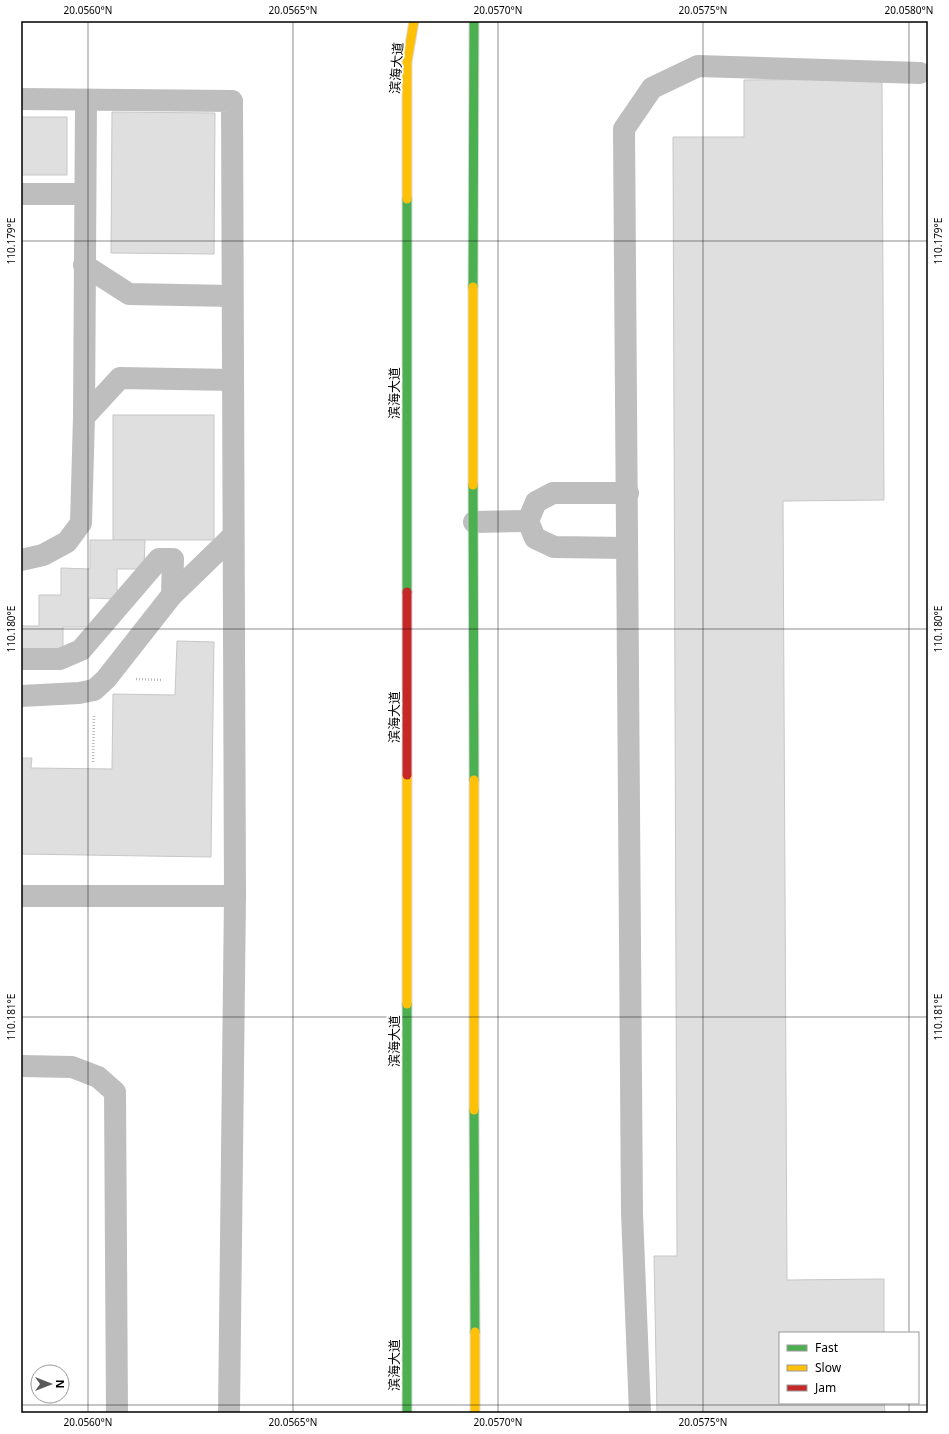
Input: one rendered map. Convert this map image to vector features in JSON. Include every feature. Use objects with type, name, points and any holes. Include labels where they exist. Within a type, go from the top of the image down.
[{"type":"highway","name":"滨海大道","points":[[407,1413],[407,62],[414,21]]},
{"type":"highway","points":[[474,21],[475,1413]]},
{"type":"highway","points":[[407,1351],[416,1397]]},
{"type":"street","points":[[640,1413],[632,1213],[627,548],[628,494],[624,129],[652,88],[698,66],[920,73]]},
{"type":"street","points":[[21,99],[232,101],[235,896],[229,1413]]},
{"type":"street","points":[[21,560],[43,555],[67,542],[81,522],[84,417],[86,100]]},
{"type":"street","points":[[21,194],[85,194]]},
{"type":"street","points":[[84,265],[129,294],[232,296]]},
{"type":"street","points":[[84,417],[120,378],[233,380]]},
{"type":"street","points":[[627,548],[554,547],[535,538],[528,521],[536,502],[553,493],[628,494]]},
{"type":"street","points":[[474,522],[528,521]]},
{"type":"street","points":[[21,696],[79,693],[94,690],[106,679],[172,595],[233,536]]},
{"type":"street","points":[[21,659],[60,659],[81,650],[159,559],[173,559],[172,595]]},
{"type":"street","points":[[21,896],[235,896]]},
{"type":"street","points":[[21,1066],[72,1067],[98,1077],[115,1092],[117,1413]]},
{"type":"path","points":[[93,762],[94,690]]},
{"type":"building","points":[[882,79],[884,500],[783,501],[787,1280],[884,1279],[884,1332],[779,1332],[779,1404],[884,1404],[885,1413],[657,1413],[654,1256],[677,1256],[673,137],[744,137],[744,80]]},
{"type":"building","points":[[112,112],[215,113],[214,254],[111,253]]},
{"type":"building","points":[[21,117],[67,117],[67,175],[21,175]]},
{"type":"building","points":[[113,415],[214,415],[214,540],[113,540]]},
{"type":"building","points":[[90,540],[145,540],[144,569],[117,569],[117,599],[89,598],[89,627],[63,627],[63,653],[21,653],[21,626],[39,626],[39,595],[61,595],[61,568],[90,569]]},
{"type":"building","points":[[177,641],[214,642],[211,857],[21,854],[21,758],[32,758],[31,768],[112,769],[113,694],[175,695]]},
{"type":"traffic: fast","points":[[473,287],[474,21]]},
{"type":"traffic: fast","points":[[407,199],[407,592]]},
{"type":"traffic: fast","points":[[473,485],[474,780]]},
{"type":"traffic: fast","points":[[407,1004],[407,1413]]},
{"type":"traffic: fast","points":[[474,1110],[475,1332]]},
{"type":"traffic: slow","points":[[407,199],[407,62],[414,21]]},
{"type":"traffic: slow","points":[[473,287],[473,485]]},
{"type":"traffic: slow","points":[[407,775],[407,1004]]},
{"type":"traffic: slow","points":[[474,780],[474,1110]]},
{"type":"traffic: slow","points":[[475,1332],[475,1413]]},
{"type":"traffic: jam","points":[[407,592],[407,775]]}]
